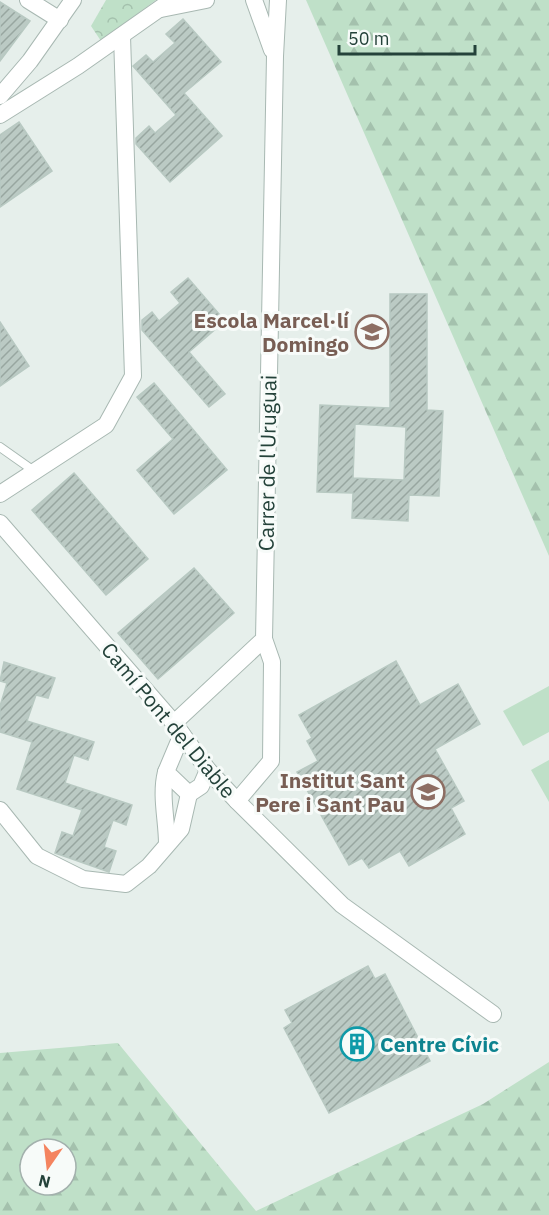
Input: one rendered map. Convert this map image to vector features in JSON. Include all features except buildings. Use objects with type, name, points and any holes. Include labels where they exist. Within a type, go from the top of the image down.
[{"type":"street","points":[[28,0],[60,20]]},
{"type":"street","points":[[0,96],[73,0]]},
{"type":"street","points":[[0,115],[166,5],[206,0]]},
{"type":"street","points":[[254,0],[274,56]]},
{"type":"street","name":"Carrer de l'Uruguai","points":[[237,801],[271,761],[272,662],[264,639],[274,56],[278,0]]},
{"type":"street","points":[[0,494],[106,425],[133,376],[122,36]]},
{"type":"street","name":"Camí Pont del Diable","points":[[0,523],[178,729],[208,770],[237,801],[342,905],[494,1014]]},
{"type":"street","points":[[167,844],[167,822],[162,788],[178,729],[264,639]]},
{"type":"street","points":[[0,810],[37,856],[82,879],[126,884],[149,866],[181,829],[189,794],[201,786],[208,770]]},
{"type":"street","points":[[166,772],[189,794]]},
{"type":"lane","points":[[0,447],[34,471]]},
{"type":"green space","points":[[106,0],[156,0],[101,41],[91,26]]},
{"type":"green space","points":[[306,0],[549,0],[549,556]]},
{"type":"green space","points":[[549,686],[549,732],[523,746],[503,711]]},
{"type":"green space","points":[[549,760],[549,802],[531,770]]},
{"type":"green space","points":[[118,1043],[256,1211],[483,1104],[549,1062],[549,1215],[0,1215],[0,1053]]},
{"type":"place","name":"Escola Marcel·lí Domingo","points":[[372,332]]},
{"type":"place","name":"Institut Sant Pere i Sant Pau","points":[[428,792]]},
{"type":"place","name":"Centre Cívic","points":[[357,1044]]}]
